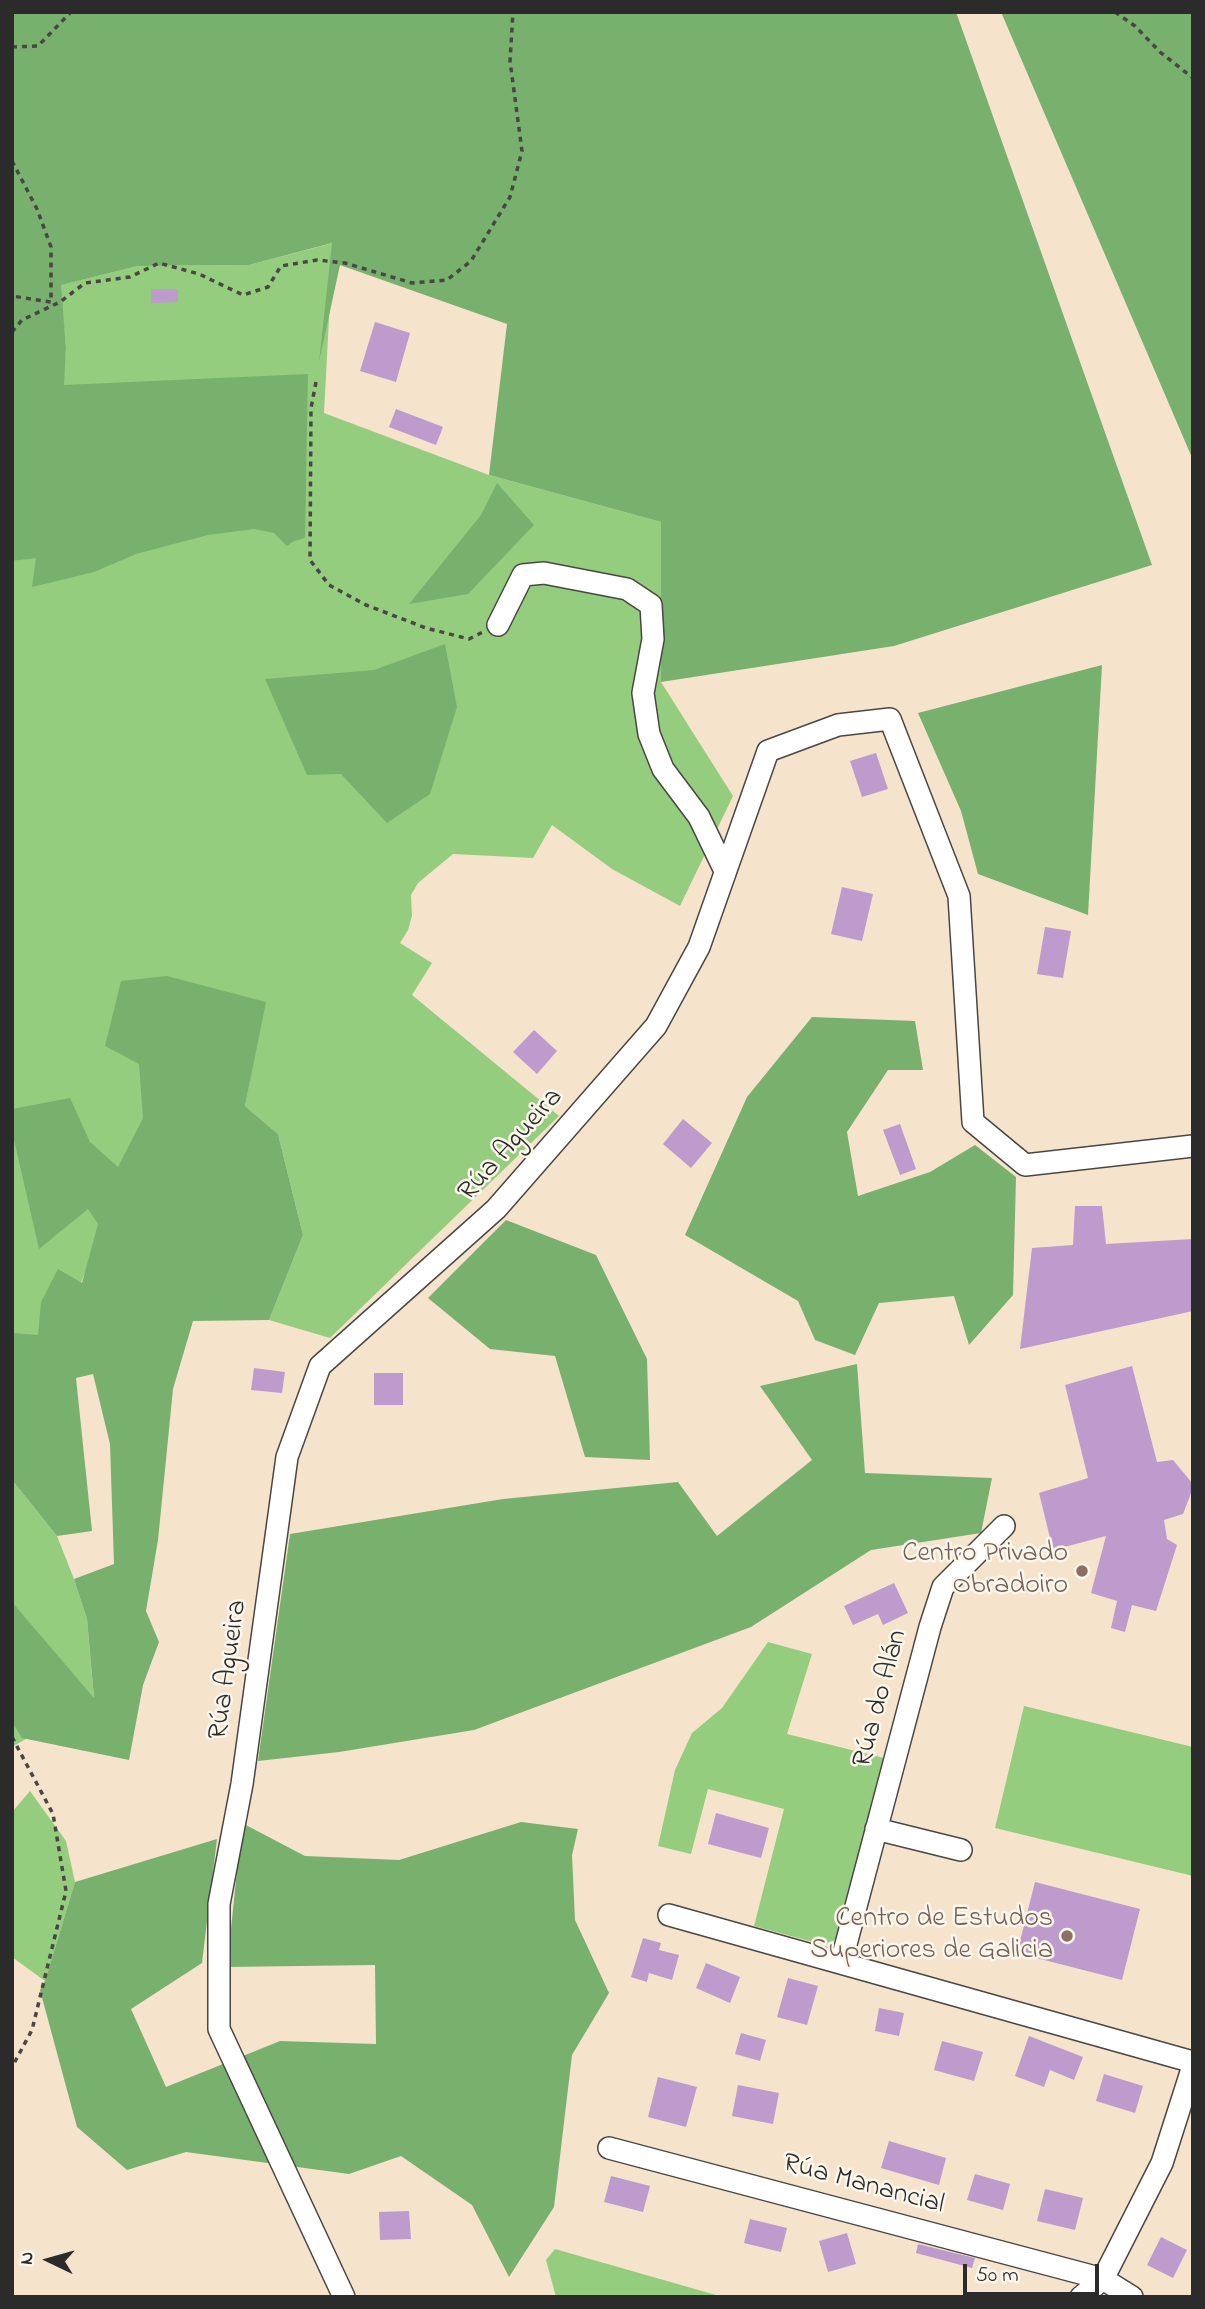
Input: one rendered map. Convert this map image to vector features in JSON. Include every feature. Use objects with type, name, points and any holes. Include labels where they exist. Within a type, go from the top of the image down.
[{"type":"street","points":[[498,625],[523,575],[544,573],[627,589],[651,605],[653,639],[643,693],[649,734],[663,769],[699,817],[725,871]]},
{"type":"street","name":"Rúa Agueira","points":[[344,2297],[219,2029],[219,1904],[242,1784],[287,1457],[320,1366],[496,1209],[656,1026],[698,947],[768,751],[838,725],[890,719],[959,896],[973,1122],[1025,1164],[1193,1146]]},
{"type":"street","name":"Rúa do Alán","points":[[841,1963],[943,1587],[1004,1526]]},
{"type":"street","points":[[876,1829],[961,1850]]},
{"type":"street","points":[[668,1914],[1193,2064],[1162,2163],[1103,2279],[1080,2297]]},
{"type":"street","name":"Rúa Manancial","points":[[609,2148],[1103,2279],[1132,2297]]},
{"type":"path","points":[[12,47],[38,46],[71,12]]},
{"type":"path","points":[[12,332],[22,320],[60,302],[85,283],[130,276],[159,263],[199,274],[243,295],[268,287],[281,266],[317,260],[345,263],[412,283],[447,280],[471,261],[510,197],[522,152],[510,61],[513,12]]},
{"type":"path","points":[[1115,12],[1135,26],[1160,52],[1193,78]]},
{"type":"path","points":[[12,161],[37,209],[51,247],[49,306]]},
{"type":"path","points":[[12,296],[49,306]]},
{"type":"path","points":[[316,382],[311,408],[310,560],[329,585],[366,605],[426,628],[469,639],[498,625]]},
{"type":"path","points":[[12,1737],[52,1814],[66,1891],[32,2030],[12,2067]]},
{"type":"green space","points":[[12,12],[956,12],[1152,565],[894,646],[661,682],[661,522],[489,475],[507,324],[340,265],[319,362],[332,243],[249,265],[138,266],[61,285],[66,348],[64,385],[308,374],[305,538],[287,546],[274,533],[254,529],[208,535],[136,554],[94,572],[32,587],[36,558],[12,561]]},
{"type":"green space","points":[[1001,12],[1193,12],[1193,460]]},
{"type":"green space","points":[[333,243],[324,413],[489,475],[661,522],[661,682],[733,796],[680,906],[612,869],[552,825],[533,858],[453,854],[418,883],[411,895],[412,916],[408,930],[400,943],[432,963],[412,995],[559,1116],[330,1338],[269,1320],[303,1235],[278,1134],[245,1106],[265,1002],[143,1118],[12,1467],[12,561],[36,557],[63,385],[66,348],[60,285],[138,266],[249,265]]},
{"type":"green space","points":[[497,483],[534,525],[468,594],[409,604],[481,515]]},
{"type":"green space","points":[[445,644],[457,707],[430,794],[387,823],[341,774],[307,775],[265,679],[374,670]]},
{"type":"green space","points":[[1102,665],[1088,915],[978,874],[961,811],[918,713]]},
{"type":"green space","points":[[167,976],[266,1002],[245,1106],[278,1134],[303,1235],[269,1320],[193,1321],[173,1389],[158,1540],[146,1611],[159,1642],[143,1685],[129,1760],[22,1738],[12,1722],[12,1602],[94,1698],[87,1619],[74,1579],[114,1564],[110,1444],[93,1374],[76,1378],[92,1531],[57,1536],[12,1480],[12,1333],[38,1335],[41,1302],[58,1269],[82,1283],[98,1224],[88,1209],[39,1249],[12,1131],[12,1109],[70,1098],[90,1142],[118,1167],[143,1118],[139,1064],[105,1046],[121,981]]},
{"type":"green space","points":[[812,1017],[915,1021],[923,1070],[888,1070],[847,1132],[858,1196],[930,1172],[975,1145],[1016,1177],[1013,1295],[969,1345],[954,1296],[879,1303],[855,1355],[815,1340],[798,1301],[685,1235],[747,1097]]},
{"type":"green space","points":[[506,1220],[596,1255],[647,1359],[650,1460],[585,1457],[555,1356],[490,1349],[428,1298]]},
{"type":"green space","points":[[857,1364],[865,1473],[992,1478],[981,1533],[871,1550],[751,1627],[474,1730],[339,1752],[258,1761],[290,1534],[503,1499],[678,1482],[717,1536],[812,1460],[760,1386]]},
{"type":"green space","points":[[12,1480],[57,1536],[74,1579],[87,1619],[94,1699],[12,1747]]},
{"type":"green space","points":[[768,1642],[812,1654],[787,1734],[888,1759],[837,1939],[824,1945],[754,1926],[784,1809],[708,1789],[691,1854],[658,1846],[675,1770],[692,1733],[722,1708]]},
{"type":"green space","points":[[1024,1706],[1193,1747],[1193,1876],[995,1828]]},
{"type":"green space","points":[[30,1791],[66,1841],[75,1882],[45,1981],[12,1957],[12,1812]]},
{"type":"green space","points":[[521,1822],[578,1829],[572,1855],[575,1920],[609,1993],[572,2055],[554,2207],[509,2277],[472,2205],[401,2156],[349,2174],[186,2152],[127,2170],[77,2127],[40,1990],[75,1882],[217,1839],[202,1963],[131,2009],[166,2087],[280,2041],[376,2044],[375,1965],[227,1967],[242,1823],[305,1856],[399,1860]]},
{"type":"green space","points":[[555,2249],[723,2297],[556,2297],[546,2260]]},
{"type":"building","points":[[151,289],[178,289],[178,302],[151,303]]},
{"type":"building","points":[[375,322],[410,333],[396,382],[360,371]]},
{"type":"building","points":[[396,409],[443,427],[436,445],[389,427]]},
{"type":"building","points":[[876,753],[888,789],[862,797],[850,761]]},
{"type":"building","points":[[842,887],[873,894],[862,941],[831,934]]},
{"type":"building","points":[[1045,927],[1071,931],[1063,978],[1037,974]]},
{"type":"building","points":[[534,1030],[557,1051],[537,1074],[513,1052]]},
{"type":"building","points":[[683,1119],[712,1143],[691,1168],[663,1144]]},
{"type":"building","points":[[900,1124],[916,1169],[900,1175],[883,1130]]},
{"type":"building","points":[[1075,1206],[1102,1206],[1106,1244],[1193,1239],[1193,1311],[1020,1349],[1032,1248],[1073,1245]]},
{"type":"building","points":[[1132,1366],[1157,1462],[1173,1460],[1193,1484],[1193,1488],[1183,1514],[1164,1520],[1167,1539],[1177,1545],[1156,1611],[1132,1605],[1125,1632],[1111,1628],[1117,1601],[1091,1593],[1106,1536],[1053,1550],[1039,1493],[1088,1478],[1065,1385]]},
{"type":"building","points":[[254,1368],[285,1372],[282,1393],[251,1390]]},
{"type":"building","points":[[374,1373],[403,1373],[403,1405],[374,1405]]},
{"type":"building","points":[[894,1583],[908,1613],[883,1625],[878,1614],[853,1625],[844,1606]]},
{"type":"building","points":[[716,1813],[769,1828],[761,1858],[708,1844]]},
{"type":"building","points":[[1035,1882],[1140,1909],[1122,1980],[1017,1953]]},
{"type":"building","points":[[643,1938],[661,1943],[659,1950],[679,1955],[672,1980],[649,1973],[647,1982],[631,1977]]},
{"type":"building","points":[[706,1963],[740,1977],[730,2003],[696,1988]]},
{"type":"building","points":[[788,1978],[818,1986],[807,2025],[777,2017]]},
{"type":"building","points":[[879,2008],[904,2013],[899,2036],[875,2031]]},
{"type":"building","points":[[741,2033],[766,2040],[760,2061],[735,2054]]},
{"type":"building","points":[[1029,2036],[1083,2057],[1074,2080],[1050,2070],[1044,2087],[1015,2076]]},
{"type":"building","points":[[942,2041],[983,2052],[974,2081],[934,2070]]},
{"type":"building","points":[[1104,2074],[1143,2086],[1135,2113],[1096,2101]]},
{"type":"building","points":[[658,2077],[697,2087],[686,2127],[648,2117]]},
{"type":"building","points":[[738,2085],[779,2093],[773,2124],[732,2116]]},
{"type":"building","points":[[889,2141],[946,2158],[939,2185],[881,2168]]},
{"type":"building","points":[[975,2174],[1010,2184],[1003,2210],[967,2200]]},
{"type":"building","points":[[611,2176],[650,2186],[643,2212],[604,2202]]},
{"type":"building","points":[[1045,2189],[1083,2198],[1075,2230],[1037,2221]]},
{"type":"building","points":[[409,2211],[411,2239],[380,2240],[379,2212]]},
{"type":"building","points":[[750,2219],[787,2228],[781,2252],[744,2243]]},
{"type":"building","points":[[847,2233],[856,2264],[828,2272],[819,2241]]},
{"type":"building","points":[[1161,2237],[1187,2250],[1173,2278],[1147,2265]]},
{"type":"building","points":[[918,2244],[975,2258],[972,2268],[916,2253]]},
{"type":"place","name":"Centro Privado Obradoiro","points":[[1082,1571]]},
{"type":"place","name":"Centro de Estudos Superiores de Galicia","points":[[1067,1936]]}]
